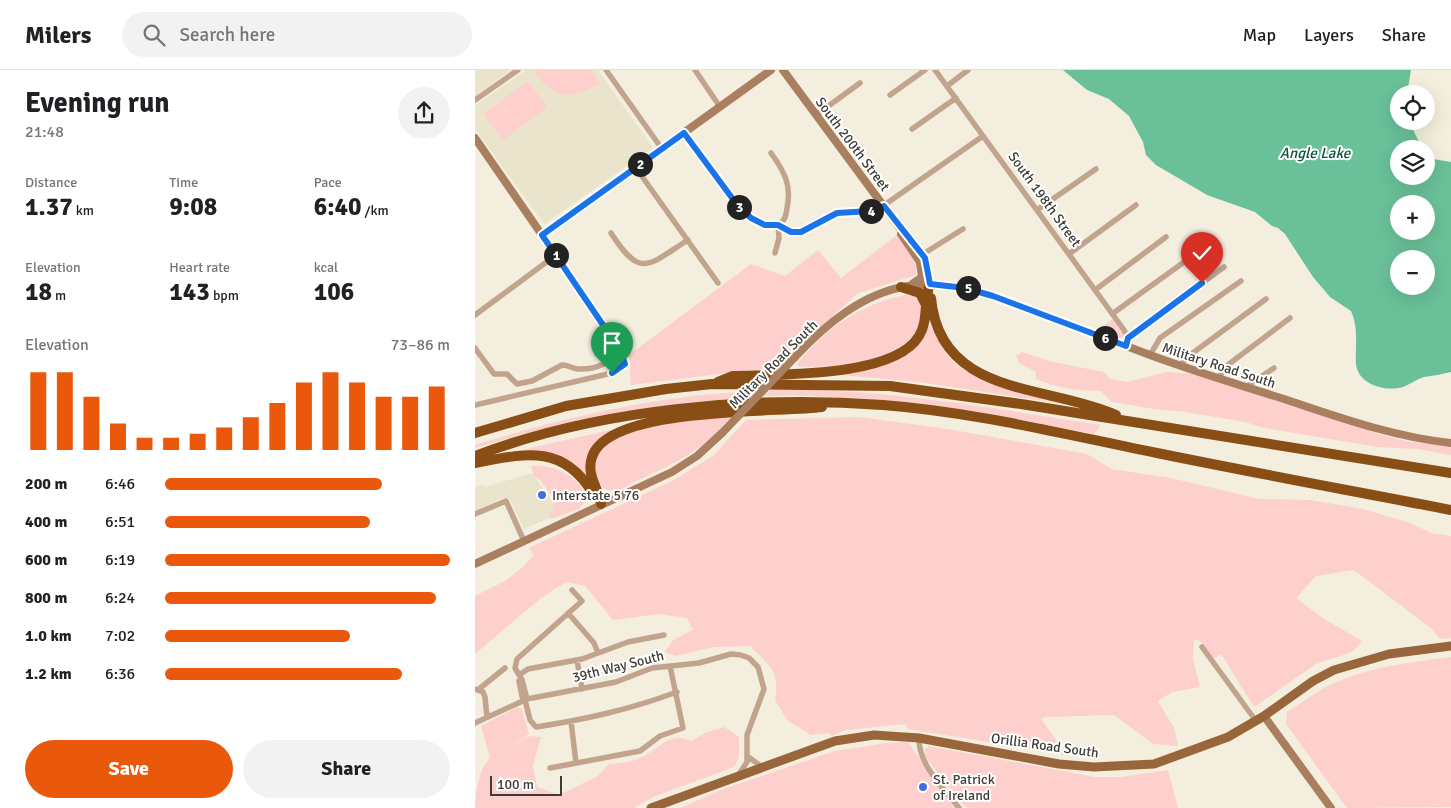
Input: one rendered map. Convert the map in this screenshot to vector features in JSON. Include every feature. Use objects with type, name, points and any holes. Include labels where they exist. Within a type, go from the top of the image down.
[{"type":"highway","points":[[711,384],[733,376],[828,371],[865,366],[889,359],[908,349],[919,337],[925,322],[925,302],[930,284]]},
{"type":"highway","points":[[930,284],[932,309],[938,332],[946,346],[966,366],[998,382],[1114,414],[1119,420]]},
{"type":"highway","points":[[905,286],[919,293],[925,302]]},
{"type":"highway","points":[[475,434],[566,406],[615,396],[711,384],[916,388],[1451,472]]},
{"type":"highway","points":[[475,456],[532,438],[653,413],[753,403],[799,401],[854,404],[916,408],[1021,426],[1451,510]]},
{"type":"highway","points":[[601,504],[590,475],[591,460],[598,445],[617,431],[630,426],[715,413],[806,409],[854,404]]},
{"type":"highway","points":[[475,463],[525,454],[547,456],[574,470],[601,504]]},
{"type":"main road","points":[[475,138],[542,235],[771,70]]},
{"type":"main road","name":"South 200th Street","points":[[783,70],[884,206],[923,254],[927,262],[930,284]]},
{"type":"main road","points":[[899,225],[898,230],[921,265],[922,277],[905,286]]},
{"type":"main road","name":"Military Road South","points":[[475,564],[686,464],[723,433],[811,340],[859,303],[885,290],[905,286],[930,284],[965,288],[985,293],[1127,342],[1150,355],[1245,387],[1388,433],[1451,443]]},
{"type":"main road","name":"Orillia Road South","points":[[651,808],[835,741],[886,734],[919,738],[1059,764],[1094,767],[1128,766],[1168,760],[1224,739],[1260,718],[1313,681],[1343,666],[1389,654],[1451,646]]},
{"type":"main road","points":[[1260,718],[1331,808]]},
{"type":"street","points":[[475,100],[518,70]]},
{"type":"street","points":[[606,70],[662,149]]},
{"type":"street","points":[[695,70],[720,107]]},
{"type":"street","points":[[890,95],[925,70]]},
{"type":"street","name":"South 198th Street","points":[[935,70],[1112,314],[1127,342]]},
{"type":"street","points":[[947,86],[969,70]]},
{"type":"street","points":[[816,115],[860,83]]},
{"type":"street","points":[[912,129],[956,98]]},
{"type":"street","points":[[684,133],[742,210],[760,223],[770,226],[778,225],[785,219],[789,189],[785,175],[771,153]]},
{"type":"street","points":[[778,225],[791,232],[801,232],[837,213],[871,211],[884,206],[983,136]]},
{"type":"street","points":[[636,168],[718,282]]},
{"type":"street","points":[[1037,210],[1096,169]]},
{"type":"street","points":[[1069,254],[1136,205]]},
{"type":"street","points":[[775,252],[779,238],[778,225]]},
{"type":"street","points":[[923,254],[963,229]]},
{"type":"street","points":[[611,233],[630,260],[641,264],[657,259],[688,240]]},
{"type":"street","points":[[475,405],[612,373],[625,364],[620,350],[542,235]]},
{"type":"street","points":[[1095,290],[1166,237]]},
{"type":"street","points":[[475,315],[556,255]]},
{"type":"street","points":[[1112,314],[1191,257]]},
{"type":"street","points":[[1127,342],[1224,267]]},
{"type":"street","points":[[1150,355],[1159,338],[1241,281]]},
{"type":"street","points":[[1180,365],[1190,355],[1266,299]]},
{"type":"street","points":[[1219,378],[1229,364],[1289,318]]},
{"type":"street","points":[[475,348],[494,374],[507,374],[517,384],[527,382],[562,365],[575,369],[599,366],[610,361],[620,350]]},
{"type":"street","points":[[1245,387],[1274,368]]},
{"type":"street","points":[[475,514],[506,501],[524,540]]},
{"type":"street","points":[[573,590],[582,601],[518,656],[515,668],[520,676],[530,720],[536,727],[601,716],[640,706],[677,692]]},
{"type":"street","points":[[568,613],[594,644],[598,653]]},
{"type":"street","name":"39th Way South","points":[[520,676],[528,669],[577,660],[628,642],[664,635]]},
{"type":"street","points":[[1202,647],[1260,718]]},
{"type":"street","name":"39th Way South","points":[[475,723],[525,700],[616,682],[644,671],[699,663],[731,654],[741,655],[749,658],[758,667],[764,682],[761,702],[747,735],[747,756]]},
{"type":"street","points":[[577,660],[582,689]]},
{"type":"street","points":[[549,768],[641,750],[660,736],[683,728],[677,692],[670,666]]},
{"type":"street","points":[[487,717],[485,697],[477,689],[505,668]]},
{"type":"street","points":[[571,721],[576,763]]},
{"type":"street","points":[[919,738],[920,750],[924,760],[959,808]]},
{"type":"street","points":[[736,778],[743,770],[747,756],[762,767]]},
{"type":"shaded area","points":[[475,70],[511,70],[475,96]]},
{"type":"shaded area","points":[[526,70],[598,70],[653,148],[544,224],[475,129],[475,106]]},
{"type":"shaded area","points":[[538,70],[591,70],[600,83],[581,93],[565,94],[549,88],[542,82],[535,73]]},
{"type":"shaded area","points":[[528,81],[547,107],[503,140],[483,114]]},
{"type":"shaded area","points":[[897,235],[917,263],[916,275],[858,293],[777,367],[631,385],[629,355],[751,264],[785,276],[818,250],[841,278]]},
{"type":"shaded area","points":[[905,295],[916,296],[921,314],[920,321],[913,335],[901,347],[867,361],[829,366],[796,366],[818,341],[844,320],[873,305]]},
{"type":"shaded area","points":[[1113,319],[1124,335],[1122,339],[1097,330]]},
{"type":"shaded area","points":[[930,325],[952,361],[963,369],[991,382],[1071,405],[919,382],[819,373],[871,368],[896,361],[916,347]]},
{"type":"shaded area","points":[[1022,352],[1053,362],[1104,372],[1110,379],[1127,382],[1167,372],[1195,374],[1379,434],[1406,441],[1451,446],[1451,455],[1418,449],[1377,447],[1260,427],[1246,422],[1112,402],[1101,391],[1051,385],[1036,379],[1036,372],[1019,363],[1016,356]]},
{"type":"shaded area","points":[[770,390],[853,392],[936,400],[1101,425],[1094,434],[1011,418],[890,401],[807,396],[764,396]]},
{"type":"shaded area","points":[[758,391],[752,397],[647,408],[612,414],[543,429],[475,448],[475,445],[580,416],[650,402],[722,393]]},
{"type":"shaded area","points":[[732,416],[710,438],[688,455],[620,490],[608,490],[598,483],[595,477],[594,464],[599,452],[621,435],[664,424]]},
{"type":"shaded area","points":[[859,417],[948,429],[1087,454],[1111,469],[1171,478],[1259,499],[1310,500],[1363,509],[1410,523],[1431,533],[1451,536],[1451,638],[1440,639],[1432,629],[1354,570],[1316,576],[1296,598],[1324,619],[1362,641],[1352,652],[1316,664],[1254,707],[1221,654],[1213,659],[1200,641],[1194,639],[1193,659],[1200,687],[1172,692],[1158,701],[1174,728],[1178,746],[1153,744],[1114,715],[1046,717],[1041,719],[1067,755],[908,729],[905,724],[846,730],[832,736],[829,733],[811,735],[787,720],[775,700],[776,682],[772,670],[750,646],[713,647],[676,656],[665,652],[673,640],[693,630],[687,618],[659,614],[613,620],[585,586],[566,582],[541,598],[475,654],[475,596],[505,581],[523,567],[534,555],[529,548],[672,481],[713,456],[746,420]]},
{"type":"shaded area","points":[[615,429],[601,439],[592,450],[587,464],[587,480],[539,452],[522,450]]},
{"type":"shaded area","points":[[531,466],[549,467],[565,474],[579,485],[587,500],[579,509],[551,519],[549,515],[553,510],[555,500],[540,480],[534,476]]},
{"type":"shaded area","points":[[532,473],[560,513],[524,529],[509,498],[500,499],[475,512],[475,487],[484,484],[485,487]]},
{"type":"shaded area","points":[[1451,657],[1451,807],[1347,808],[1286,724],[1287,712],[1340,680],[1371,670]]},
{"type":"shaded area","points":[[518,707],[522,709],[529,734],[501,754],[528,736],[541,737],[533,766],[537,787],[559,795],[598,776],[609,764],[624,763],[637,759],[673,739],[678,738],[691,741],[705,733],[724,727],[739,737],[739,757],[734,767],[653,797],[634,808],[475,808],[478,781],[483,768],[490,758],[481,726]]},
{"type":"shaded area","points":[[908,742],[954,808],[681,808],[718,791],[835,751],[886,743]]},
{"type":"shaded area","points":[[929,746],[1094,777],[1121,777],[1168,770],[1178,808],[968,808],[961,803],[925,756],[925,749]]},
{"type":"water","name":"Angle Lake","points":[[1063,70],[1411,70],[1408,85],[1390,85],[1390,130],[1413,130],[1418,140],[1390,140],[1390,185],[1435,185],[1435,159],[1451,162],[1451,372],[1424,377],[1403,387],[1396,388],[1381,387],[1367,382],[1358,371],[1356,364],[1356,331],[1351,311],[1330,297],[1313,277],[1285,234],[1255,212],[1207,195],[1156,165],[1146,155],[1143,142],[1129,116],[1109,99],[1087,90]]},
{"type":"place","name":"Interstate 5 76","points":[[542,495]]},
{"type":"place","name":"St. Patrick of Ireland","points":[[923,787]]},
{"type":"route","points":[[612,373],[619,370],[625,364],[620,350],[542,235],[684,133],[738,206],[751,218],[760,223],[770,226],[778,225],[791,232],[801,232],[810,229],[837,213],[871,211],[884,206],[925,258],[929,270],[930,284],[965,288],[993,296],[1126,346],[1128,338],[1202,283]]}]
